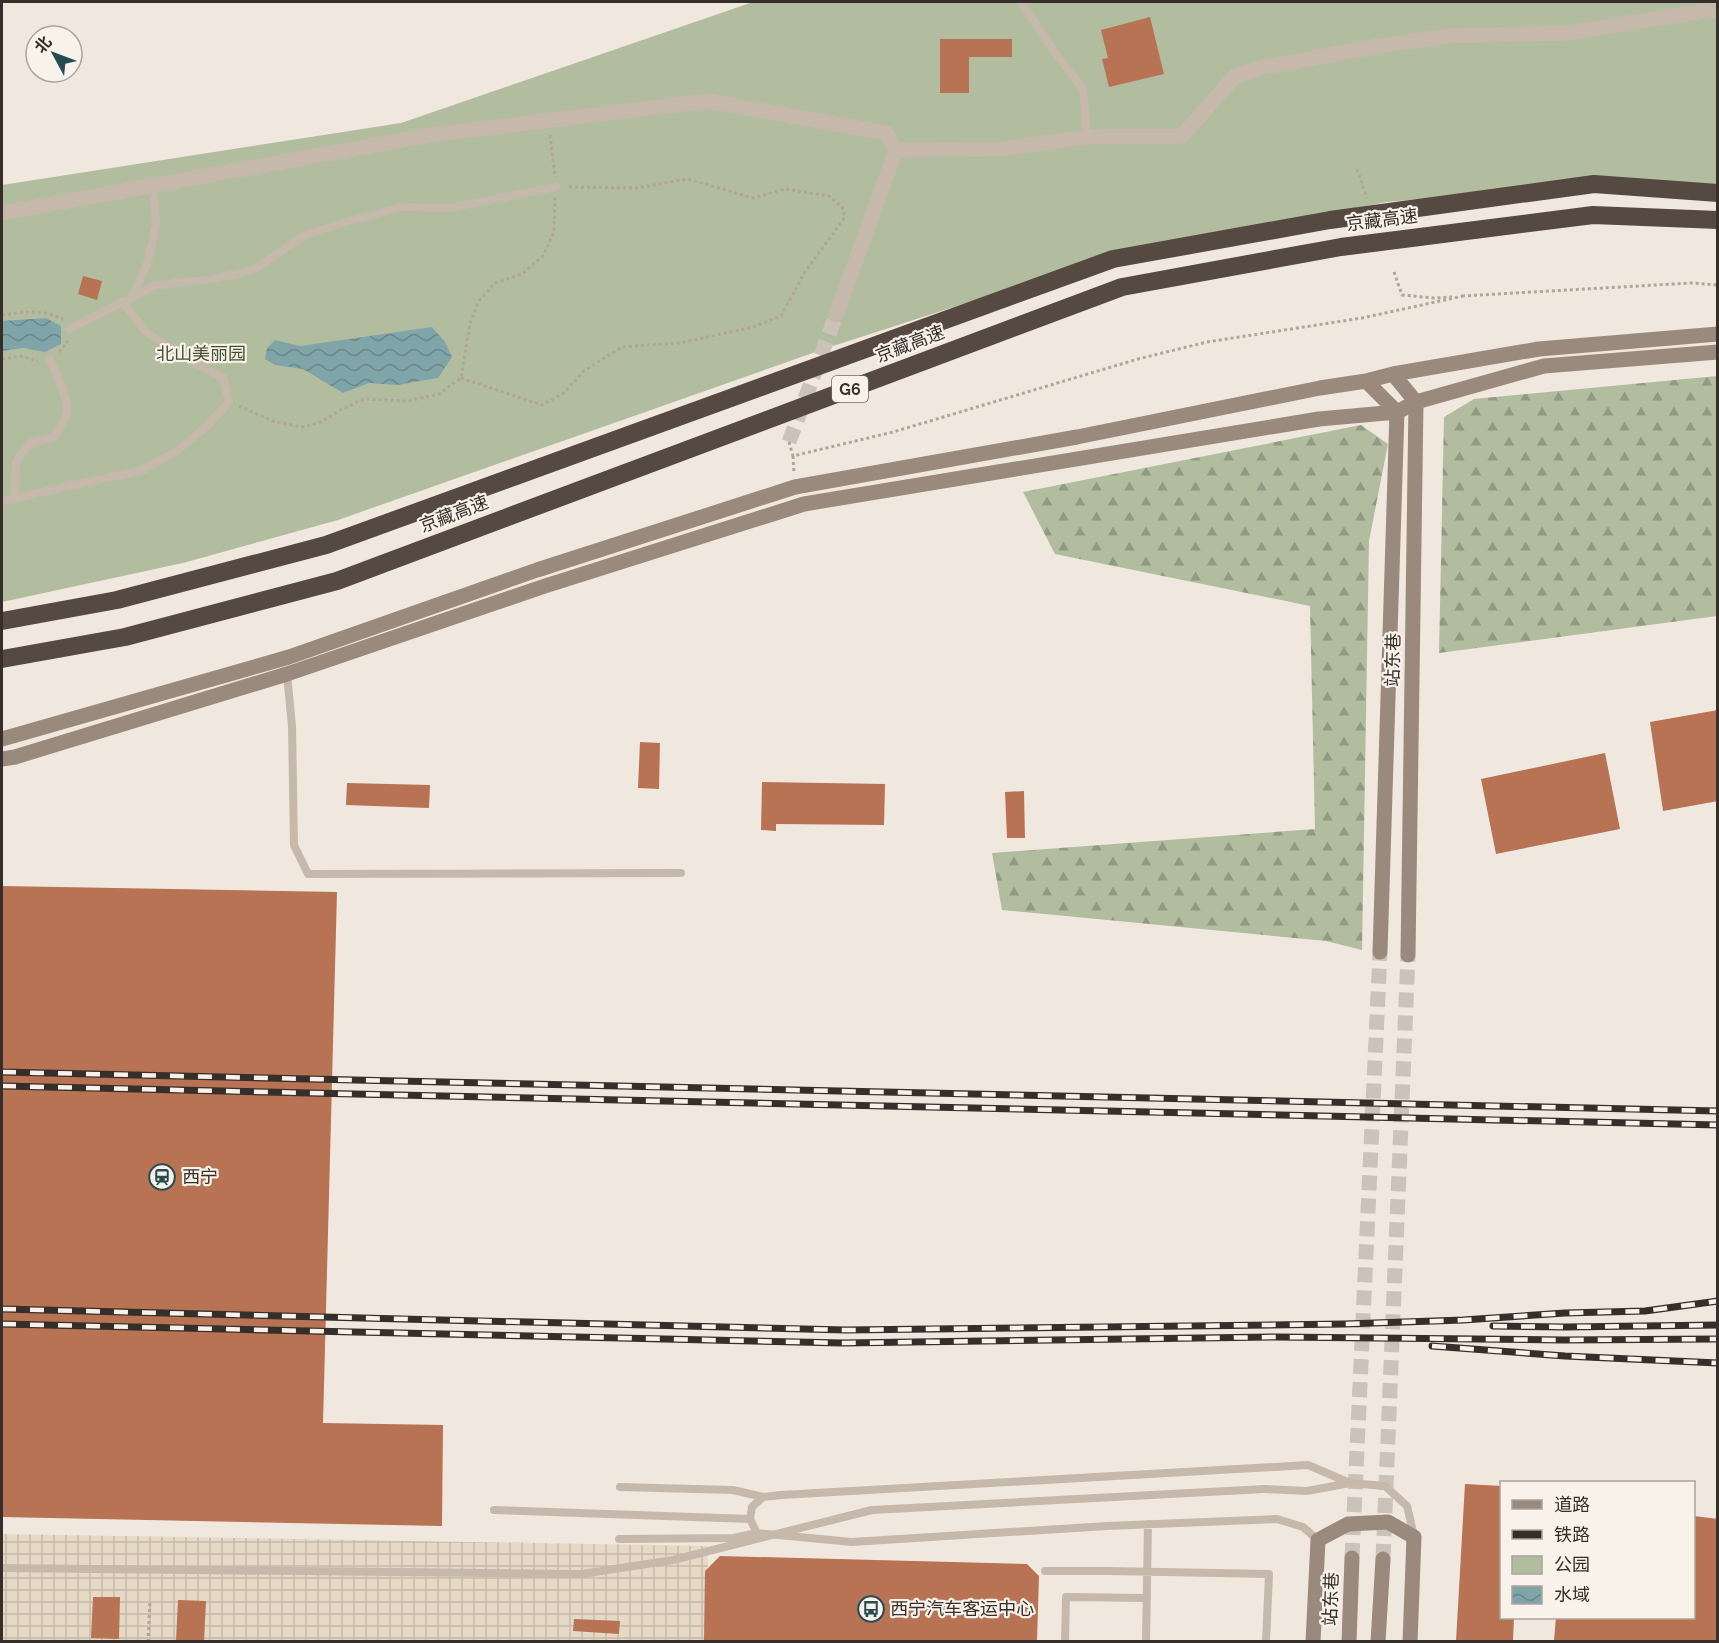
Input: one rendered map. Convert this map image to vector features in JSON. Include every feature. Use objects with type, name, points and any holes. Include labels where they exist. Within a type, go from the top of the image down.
[{"type":"highway","name":"京藏高速","points":[[2,621],[117,600],[326,545],[1113,259],[1330,220],[1594,184],[1718,193]]},
{"type":"highway","name":"京藏高速","points":[[2,659],[125,637],[337,581],[1122,287],[1341,247],[1593,215],[1718,220]]},
{"type":"main road","points":[[2,739],[289,657],[537,570],[795,487],[1077,437],[1393,374],[1539,349],[1718,334]]},
{"type":"main road","points":[[2,759],[15,757],[286,674],[545,586],[804,504],[1318,419],[1396,412],[1416,402],[1544,366],[1718,352]]},
{"type":"main road","points":[[1393,374],[1416,402]]},
{"type":"main road","points":[[1366,381],[1396,412]]},
{"type":"main road","name":"站东巷","points":[[1408,955],[1416,402]]},
{"type":"main road","name":"站东巷","points":[[1380,952],[1396,412]]},
{"type":"main road","points":[[1313,1641],[1317,1540],[1348,1524],[1388,1522],[1414,1538],[1410,1641]]},
{"type":"main road","name":"站东巷","points":[[1349,1641],[1352,1558]]},
{"type":"main road","points":[[1378,1641],[1383,1558]]},
{"type":"street","points":[[896,150],[1002,149],[1087,137],[1182,136],[1235,76],[1264,67],[1378,46],[1437,38],[1567,33],[1718,9]]},
{"type":"street","points":[[2,213],[430,135],[708,101],[886,133],[896,150]]},
{"type":"street","points":[[836,315],[896,150]]},
{"type":"lane","points":[[1021,2],[1055,53],[1083,89],[1087,137]]},
{"type":"lane","points":[[133,296],[148,261],[156,225],[153,186]]},
{"type":"lane","points":[[69,328],[154,286],[209,280],[253,270],[305,236],[402,207],[450,208],[556,187]]},
{"type":"lane","points":[[2,501],[143,470],[178,450],[206,427],[229,402],[223,378],[185,358],[146,332],[122,301]]},
{"type":"lane","points":[[14,499],[16,462],[30,443],[54,437],[67,411],[62,386],[50,360]]},
{"type":"lane","points":[[286,674],[291,726],[294,845],[308,874],[681,873]]},
{"type":"lane","points":[[620,1487],[733,1490],[763,1497],[1308,1465],[1350,1483]]},
{"type":"lane","points":[[2,1568],[582,1574],[673,1560],[872,1510],[1264,1490],[1307,1491],[1350,1483],[1385,1486],[1407,1506],[1414,1538]]},
{"type":"lane","points":[[758,1533],[750,1519],[752,1507],[763,1497]]},
{"type":"lane","points":[[494,1510],[750,1519]]},
{"type":"lane","points":[[619,1539],[733,1538],[758,1533],[852,1542],[1148,1524],[1277,1519],[1303,1527],[1317,1540]]},
{"type":"lane","points":[[1146,1641],[1148,1524]]},
{"type":"lane","points":[[1045,1571],[1269,1574],[1266,1641]]},
{"type":"lane","points":[[1065,1641],[1066,1597],[1147,1598]]},
{"type":"path","points":[[229,402],[275,422],[303,427],[321,422],[364,399],[408,401],[439,394],[461,378],[470,323],[479,301],[495,283],[522,274],[543,256],[554,232],[556,187],[548,121]]},
{"type":"path","points":[[1357,169],[1369,203]]},
{"type":"path","points":[[461,378],[542,405],[564,393],[584,371],[622,347],[680,343],[753,327],[781,316],[805,272],[844,217],[842,207],[829,196],[785,189],[753,198],[688,179],[637,188],[556,187]]},
{"type":"path","points":[[1394,272],[1402,295],[1434,298],[1691,283],[1718,285]]},
{"type":"path","points":[[789,442],[793,456],[893,432],[1138,359],[1207,342],[1362,318],[1463,296]]},
{"type":"path","points":[[2,315],[21,312],[52,314],[67,322],[71,337],[50,360],[39,361],[21,357],[2,359]]},
{"type":"path","points":[[148,1641],[150,1601]]},
{"type":"green space","name":"北山美丽园","points":[[753,2],[1717,2],[1717,184],[1584,184],[1387,202],[1169,244],[1050,276],[827,348],[338,520],[183,563],[2,602],[2,185],[401,123]]},
{"type":"green space","points":[[1717,376],[1717,616],[1439,653],[1444,417],[1474,399]]},
{"type":"green space","points":[[1361,425],[1388,444],[1369,541],[1362,950],[1326,941],[1002,910],[992,853],[1315,829],[1310,606],[1055,554],[1023,492]]},
{"type":"shaded area","points":[[2,1534],[708,1546],[707,1641],[2,1642]]},
{"type":"water","points":[[46,318],[61,326],[61,344],[45,352],[24,348],[2,351],[2,321]]},
{"type":"water","points":[[432,327],[445,342],[452,357],[438,378],[397,385],[369,383],[343,393],[303,369],[275,365],[265,359],[267,348],[275,340],[300,346]]},
{"type":"building","points":[[1150,17],[1164,74],[1109,87],[1102,59],[1108,58],[1101,30]]},
{"type":"building","points":[[940,39],[1012,39],[1012,57],[969,57],[969,93],[940,93]]},
{"type":"building","points":[[83,276],[102,281],[97,300],[78,294]]},
{"type":"building","points":[[1718,710],[1718,801],[1663,811],[1650,722]]},
{"type":"building","points":[[640,742],[660,743],[659,789],[638,788]]},
{"type":"building","points":[[1605,753],[1620,829],[1496,854],[1481,779]]},
{"type":"building","points":[[762,782],[885,784],[884,825],[776,824],[776,831],[761,830]]},
{"type":"building","points":[[347,783],[430,785],[429,808],[346,805]]},
{"type":"building","points":[[1024,791],[1025,838],[1007,838],[1005,792]]},
{"type":"building","points":[[2,886],[337,892],[323,1423],[443,1425],[442,1526],[2,1517]]},
{"type":"building","points":[[1465,1484],[1500,1486],[1500,1619],[1514,1619],[1513,1641],[1456,1641]]},
{"type":"building","points":[[1695,1516],[1718,1519],[1718,1641],[1554,1641],[1556,1619],[1695,1619]]},
{"type":"building","name":"西宁汽车客运中心","points":[[720,1556],[1027,1564],[1039,1576],[1037,1641],[704,1641],[705,1571]]},
{"type":"building","points":[[93,1597],[120,1597],[119,1639],[91,1638]]},
{"type":"building","points":[[178,1600],[206,1601],[204,1641],[176,1641]]},
{"type":"building","points":[[574,1619],[620,1621],[619,1634],[573,1631]]},
{"type":"tunnel","points":[[789,442],[836,315]]},
{"type":"tunnel","points":[[1352,1558],[1380,952]]},
{"type":"tunnel","points":[[1383,1559],[1408,955]]},
{"type":"railway","points":[[2,1072],[1718,1111]]},
{"type":"railway","points":[[2,1086],[1718,1125]]},
{"type":"railway","points":[[2,1309],[846,1330],[1345,1324],[1645,1311],[1718,1301]]},
{"type":"railway","points":[[2,1324],[843,1343],[1276,1337],[1718,1339]]},
{"type":"railway","points":[[1493,1326],[1718,1325]]},
{"type":"railway","points":[[1432,1346],[1565,1356],[1718,1363]]},
{"type":"place","name":"西宁","points":[[162,1177]]},
{"type":"place","name":"西宁汽车客运中心","points":[[871,1609]]}]
